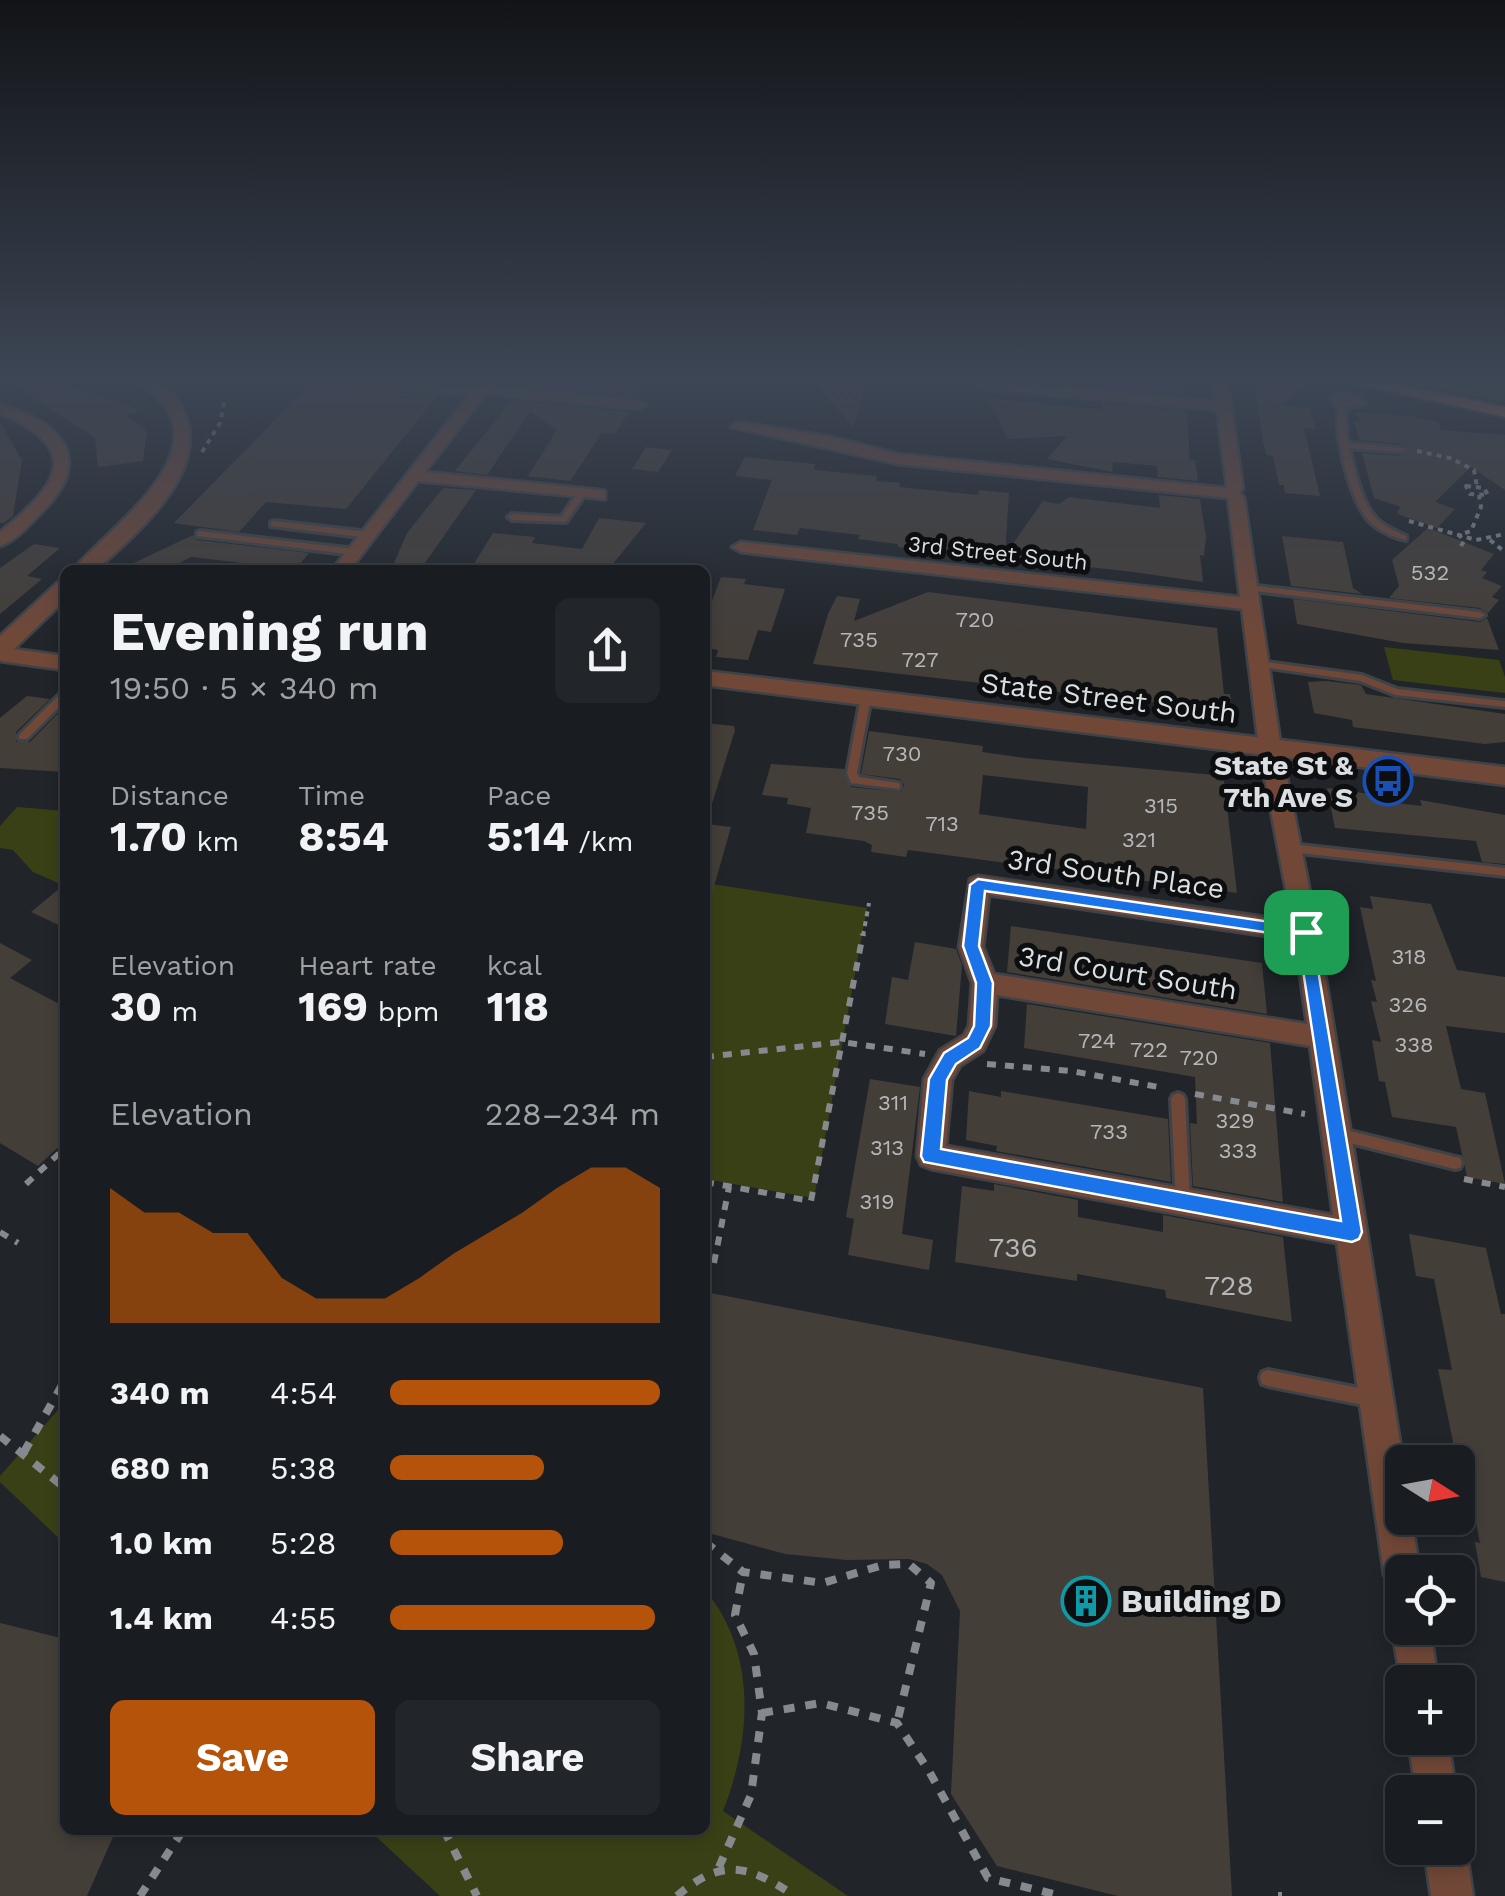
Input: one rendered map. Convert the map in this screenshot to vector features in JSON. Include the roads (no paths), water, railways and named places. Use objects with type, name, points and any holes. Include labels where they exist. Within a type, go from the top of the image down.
[{"type":"street","points":[[0,541],[48,500],[61,478],[62,465]]},
{"type":"street","points":[[89,565],[160,495],[176,465]]},
{"type":"street","points":[[345,565],[422,465]]},
{"type":"street","points":[[962,465],[1232,493]]},
{"type":"street","points":[[1229,465],[1270,748],[1306,932],[1399,1555]]},
{"type":"street","points":[[414,476],[590,494]]},
{"type":"street","name":"3rd Street South","points":[[741,547],[1250,596]]},
{"type":"street","points":[[0,651],[60,593]]},
{"type":"street","points":[[0,651],[60,662]]},
{"type":"street","name":"State Street South","points":[[710,679],[1505,776]]},
{"type":"street","name":"3rd South Place","points":[[985,983],[971,946],[978,885],[1306,932]]},
{"type":"street","points":[[985,983],[982,1026],[974,1043],[950,1058],[938,1079],[931,1156],[1352,1232]]},
{"type":"street","name":"3rd Court South","points":[[985,983],[1320,1037]]},
{"type":"street","points":[[1447,1865],[1452,1896]]},
{"type":"lane","points":[[1351,465],[1370,518],[1403,538]]},
{"type":"lane","points":[[512,517],[563,520],[590,494]]},
{"type":"lane","points":[[274,524],[369,535]]},
{"type":"lane","points":[[200,534],[355,552]]},
{"type":"lane","points":[[1250,596],[1480,615]]},
{"type":"lane","points":[[1259,664],[1362,678],[1394,692],[1503,704]]},
{"type":"lane","points":[[866,697],[852,773],[856,780],[895,786]]},
{"type":"lane","points":[[23,737],[60,700]]},
{"type":"lane","points":[[1290,848],[1505,872]]},
{"type":"lane","points":[[1178,1093],[1183,1202]]},
{"type":"lane","points":[[1336,1134],[1455,1163]]},
{"type":"lane","points":[[1268,1378],[1376,1400]]},
{"type":"place","name":"State St & 7th Ave S","points":[[1388,781]]},
{"type":"place","name":"Building D","points":[[1086,1601]]}]
